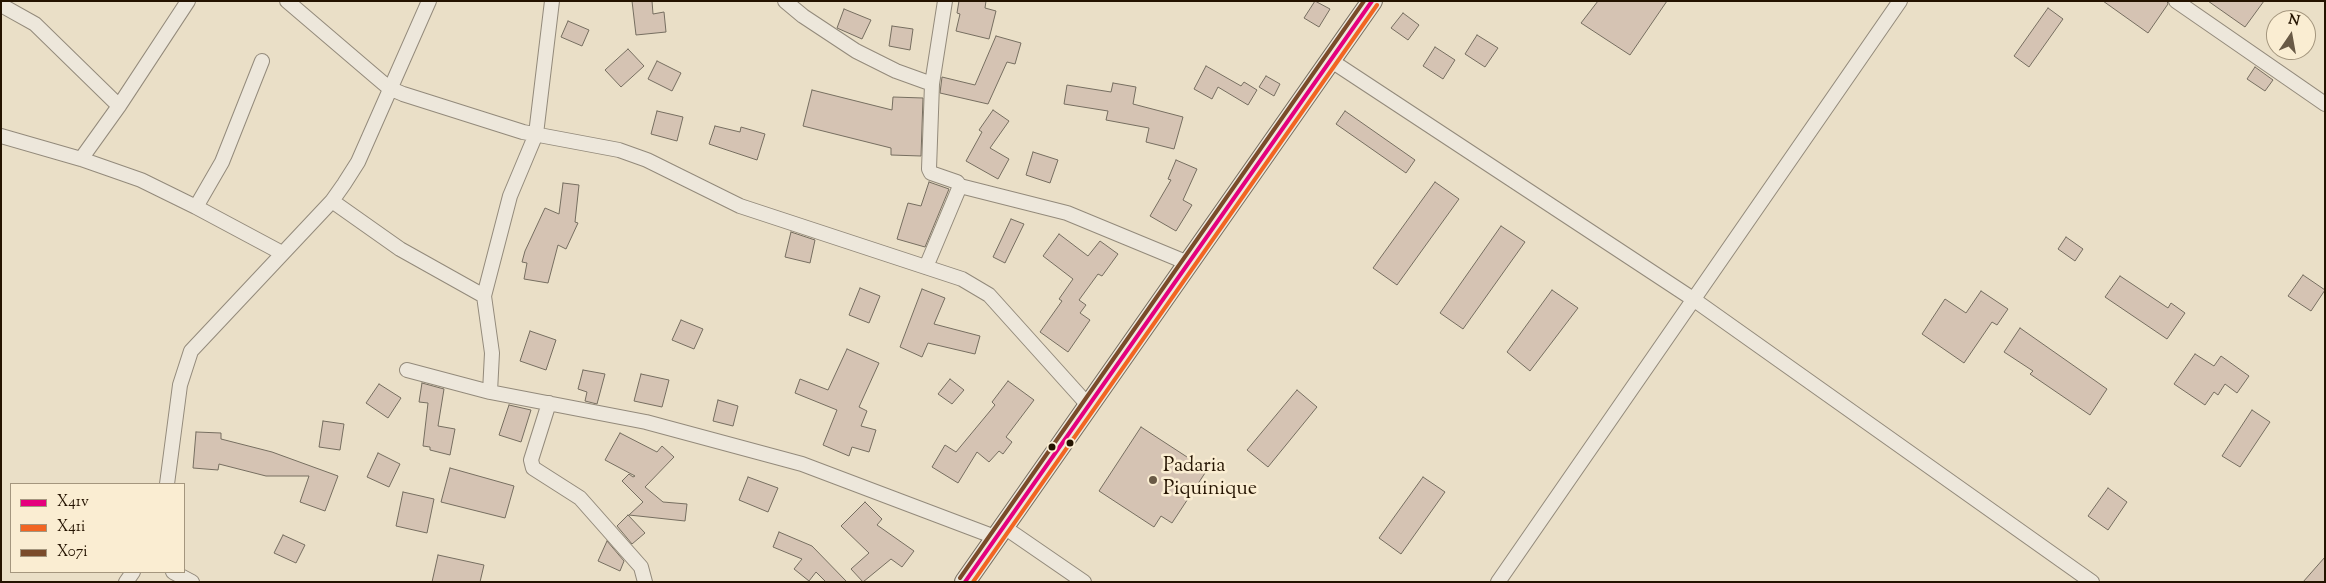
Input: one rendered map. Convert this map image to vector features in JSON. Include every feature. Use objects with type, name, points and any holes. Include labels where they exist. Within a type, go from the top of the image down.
[{"type":"main road","points":[[965,582],[1372,1]]},
{"type":"street","points":[[80,158],[119,106],[188,1]]},
{"type":"street","points":[[287,1],[390,88],[455,112],[536,134],[619,150],[647,160],[740,206],[962,279],[989,295],[1088,405]]},
{"type":"street","points":[[167,483],[180,385],[192,351],[332,201],[358,162],[429,1]]},
{"type":"street","points":[[490,392],[492,353],[484,296],[510,196],[536,134],[552,1]]},
{"type":"street","points":[[785,1],[803,16],[856,51],[932,84]]},
{"type":"street","points":[[946,1],[932,84],[929,168],[931,173],[957,182],[960,186],[1068,213],[1188,263]]},
{"type":"street","points":[[1498,582],[1900,1]]},
{"type":"street","points":[[2176,1],[2325,104]]},
{"type":"street","points":[[1,5],[35,24],[119,106]]},
{"type":"street","points":[[1330,60],[1693,299],[2092,582]]},
{"type":"street","points":[[196,207],[222,162],[262,61]]},
{"type":"street","points":[[1,136],[80,158],[141,180],[282,253]]},
{"type":"street","points":[[926,267],[960,186]]},
{"type":"street","points":[[332,201],[400,249],[484,296]]},
{"type":"street","points":[[406,370],[490,392],[646,422],[802,464],[1000,532],[1084,582]]},
{"type":"street","points":[[549,403],[531,460],[533,468],[580,498],[640,567],[645,582]]},
{"type":"street","points":[[175,573],[192,582]]},
{"type":"building","points":[[632,1],[652,1],[653,14],[664,12],[666,32],[636,35]]},
{"type":"building","points":[[959,1],[986,1],[985,8],[996,11],[989,39],[956,31],[960,14],[957,13]]},
{"type":"building","points":[[1315,1],[1330,9],[1319,27],[1304,18]]},
{"type":"building","points":[[1598,1],[1667,1],[1630,55],[1581,23]]},
{"type":"building","points":[[2103,1],[2167,1],[2168,4],[2148,33]]},
{"type":"building","points":[[2208,1],[2264,1],[2245,27]]},
{"type":"building","points":[[2048,8],[2063,19],[2029,67],[2014,56]]},
{"type":"building","points":[[844,9],[871,20],[862,39],[837,28]]},
{"type":"building","points":[[1403,13],[1419,25],[1408,40],[1391,28]]},
{"type":"building","points":[[568,21],[589,30],[582,46],[561,37]]},
{"type":"building","points":[[892,26],[913,29],[910,50],[889,46]]},
{"type":"building","points":[[1477,35],[1498,48],[1485,67],[1465,54]]},
{"type":"building","points":[[996,36],[1021,43],[1015,64],[1007,62],[988,104],[940,93],[942,77],[975,85]]},
{"type":"building","points":[[1435,47],[1455,60],[1443,79],[1423,66]]},
{"type":"building","points":[[628,49],[644,66],[621,87],[605,70]]},
{"type":"building","points":[[657,61],[681,73],[672,91],[648,79]]},
{"type":"building","points":[[1206,66],[1241,86],[1244,82],[1257,90],[1248,105],[1218,87],[1212,99],[1194,89]]},
{"type":"building","points":[[2255,67],[2273,80],[2265,91],[2247,79]]},
{"type":"building","points":[[1266,76],[1280,84],[1274,96],[1259,87]]},
{"type":"building","points":[[1113,83],[1136,87],[1133,104],[1183,117],[1174,149],[1146,142],[1149,128],[1106,120],[1108,111],[1064,104],[1067,85],[1111,92]]},
{"type":"building","points":[[812,90],[892,110],[893,97],[923,98],[921,156],[891,155],[891,148],[803,126]]},
{"type":"building","points":[[993,110],[1009,121],[990,148],[1009,159],[998,179],[966,161],[982,132],[979,130]]},
{"type":"building","points":[[657,111],[683,117],[677,141],[651,134]]},
{"type":"building","points":[[1345,111],[1415,160],[1406,173],[1336,124]]},
{"type":"building","points":[[715,126],[740,132],[741,127],[765,134],[757,160],[709,144]]},
{"type":"building","points":[[1033,152],[1058,160],[1050,183],[1026,175]]},
{"type":"building","points":[[1176,160],[1197,169],[1183,200],[1192,205],[1176,231],[1150,216],[1171,180],[1168,179]]},
{"type":"building","points":[[929,182],[949,189],[925,247],[897,239],[908,203],[921,206]]},
{"type":"building","points":[[1435,182],[1459,199],[1397,285],[1373,268]]},
{"type":"building","points":[[563,183],[579,185],[575,222],[578,223],[566,249],[558,245],[548,283],[524,279],[527,263],[522,262],[525,251],[545,208],[559,214]]},
{"type":"building","points":[[1011,219],[1024,224],[1005,263],[993,257]]},
{"type":"building","points":[[1501,226],[1525,242],[1463,329],[1440,313]]},
{"type":"building","points":[[791,232],[815,240],[810,263],[785,257]]},
{"type":"building","points":[[1059,234],[1088,256],[1100,241],[1118,254],[1102,276],[1098,274],[1079,300],[1086,305],[1080,313],[1090,320],[1068,352],[1040,332],[1062,301],[1059,299],[1073,279],[1043,256]]},
{"type":"building","points":[[2066,237],[2083,249],[2075,261],[2058,249]]},
{"type":"building","points":[[2303,275],[2325,290],[2311,311],[2288,296]]},
{"type":"building","points":[[2120,276],[2168,308],[2171,303],[2185,313],[2167,339],[2105,297]]},
{"type":"building","points":[[860,288],[880,296],[869,323],[849,315]]},
{"type":"building","points":[[922,289],[945,298],[934,324],[980,336],[975,354],[928,343],[922,357],[900,347]]},
{"type":"building","points":[[1552,290],[1578,308],[1530,371],[1507,352]]},
{"type":"building","points":[[1981,291],[2008,309],[1997,325],[1992,322],[1964,363],[1922,334],[1945,299],[1966,313]]},
{"type":"building","points":[[681,320],[703,329],[694,349],[672,340]]},
{"type":"building","points":[[2020,328],[2107,389],[2090,415],[2030,374],[2033,371],[2004,352]]},
{"type":"building","points":[[530,331],[556,340],[546,370],[520,361]]},
{"type":"building","points":[[847,349],[879,363],[859,407],[867,411],[861,426],[876,430],[869,452],[852,447],[849,456],[823,445],[837,410],[795,393],[800,379],[828,390]]},
{"type":"building","points":[[2195,354],[2214,366],[2221,356],[2249,376],[2237,393],[2225,384],[2218,395],[2214,392],[2205,405],[2174,384]]},
{"type":"building","points":[[583,370],[605,374],[597,404],[585,401],[587,392],[578,389]]},
{"type":"building","points":[[641,374],[669,380],[662,407],[634,401]]},
{"type":"building","points":[[950,379],[964,390],[952,404],[938,394]]},
{"type":"building","points":[[1008,381],[1034,400],[1006,437],[1012,442],[1003,454],[999,451],[989,462],[977,452],[958,483],[932,467],[945,445],[956,452],[995,405],[992,402]]},
{"type":"building","points":[[422,383],[444,389],[438,426],[455,429],[450,455],[430,450],[430,447],[423,446],[428,403],[419,402]]},
{"type":"building","points":[[379,384],[401,398],[388,418],[366,403]]},
{"type":"building","points":[[1297,390],[1317,407],[1268,467],[1247,450]]},
{"type":"building","points":[[718,400],[738,406],[733,426],[713,421]]},
{"type":"building","points":[[509,405],[531,410],[521,442],[499,435]]},
{"type":"building","points":[[2252,410],[2270,422],[2240,467],[2222,456]]},
{"type":"building","points":[[323,421],[344,424],[340,450],[319,447]]},
{"type":"building","name":"Padaria Piquinique","points":[[1141,427],[1207,470],[1172,523],[1161,516],[1154,527],[1099,491]]},
{"type":"building","points":[[196,432],[221,433],[221,439],[272,452],[338,476],[325,511],[300,502],[309,476],[266,476],[219,464],[218,470],[193,468]]},
{"type":"building","points":[[620,433],[657,452],[662,446],[674,457],[645,487],[663,502],[687,504],[685,521],[629,515],[643,502],[622,481],[629,474],[633,477],[635,476],[605,460]]},
{"type":"building","points":[[378,453],[400,464],[389,487],[367,477]]},
{"type":"building","points":[[450,468],[514,486],[505,518],[441,502]]},
{"type":"building","points":[[748,477],[778,488],[768,512],[739,500]]},
{"type":"building","points":[[1423,477],[1445,492],[1401,554],[1379,538]]},
{"type":"building","points":[[2108,488],[2127,502],[2108,530],[2088,516]]},
{"type":"building","points":[[403,492],[434,499],[427,533],[396,526]]},
{"type":"building","points":[[865,502],[882,519],[877,525],[914,551],[902,567],[891,559],[863,582],[851,569],[869,553],[841,526]]},
{"type":"building","points":[[628,515],[645,533],[632,544],[617,526]]},
{"type":"building","points":[[779,532],[812,546],[847,582],[826,582],[816,572],[809,581],[794,569],[802,559],[773,547]]},
{"type":"building","points":[[283,535],[305,545],[296,563],[274,553]]},
{"type":"building","points":[[607,541],[624,561],[620,571],[598,561]]},
{"type":"building","points":[[438,555],[484,565],[480,582],[432,582]]},
{"type":"building","points":[[2325,557],[2325,582],[2303,582]]},
{"type":"transit line","name":"X07i","points":[[960,578],[1364,1]]},
{"type":"transit line","name":"X41v","points":[[965,582],[1372,1]]},
{"type":"transit line","name":"X41i","points":[[973,582],[1377,5]]},
{"type":"place","name":"Padaria Piquinique","points":[[1153,480]]}]
